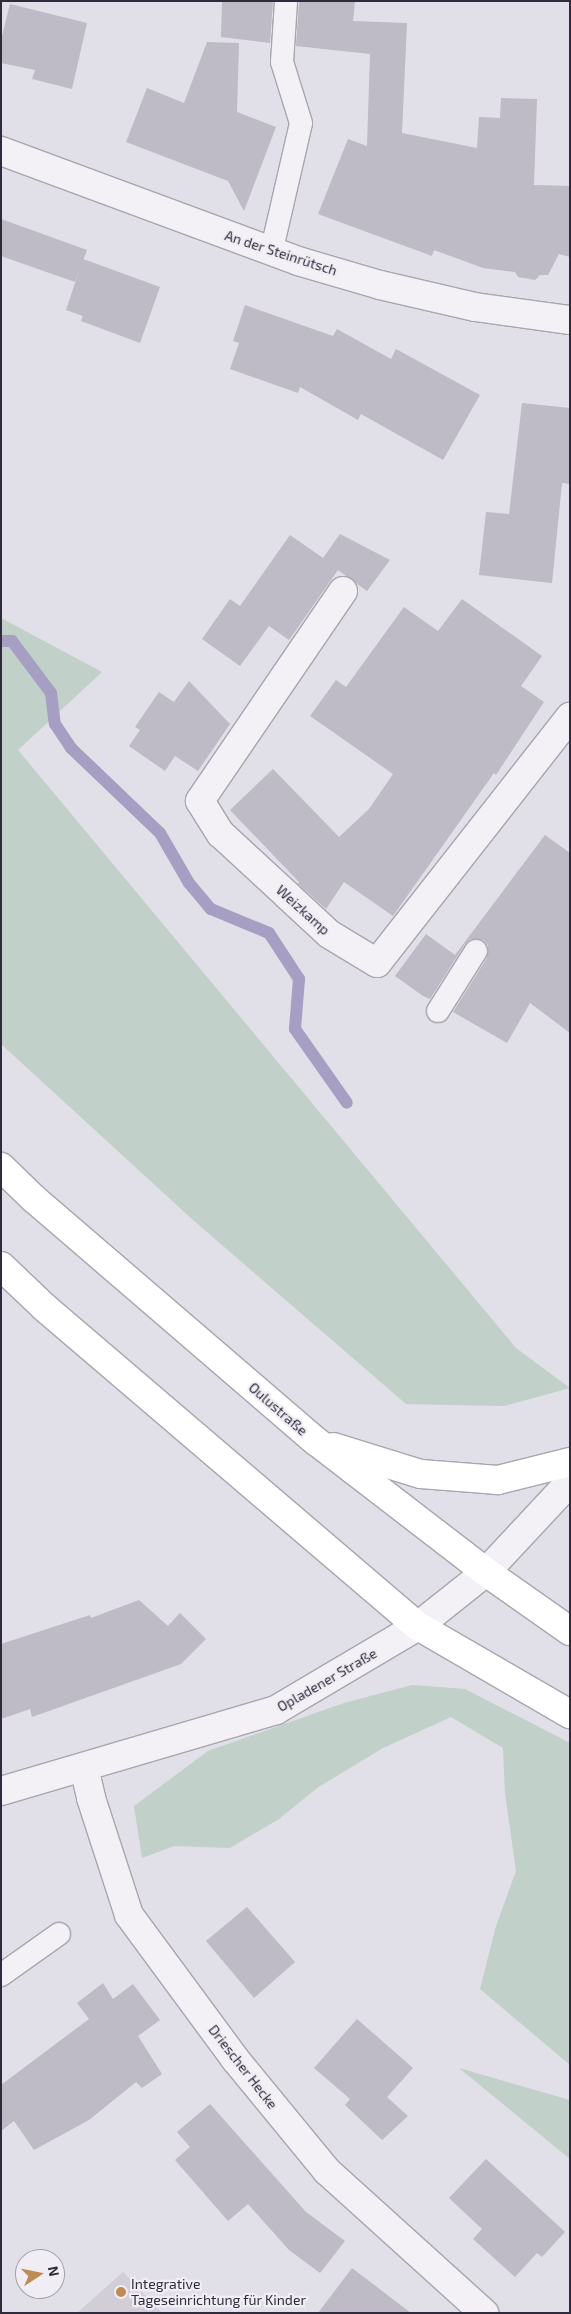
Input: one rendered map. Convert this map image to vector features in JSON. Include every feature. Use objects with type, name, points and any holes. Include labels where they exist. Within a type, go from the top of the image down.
[{"type":"main road","name":"Oulustraße","points":[[1,1168],[33,1198],[317,1442],[486,1572],[570,1631]]},
{"type":"main road","points":[[1,1266],[52,1314],[418,1626],[570,1714]]},
{"type":"main road","points":[[317,1442],[421,1474],[498,1480],[570,1462]]},
{"type":"street","name":"An der Steinrütsch","points":[[1,151],[271,253],[380,284],[466,304],[570,320]]},
{"type":"street","name":"Weizkamp","points":[[343,591],[200,801],[221,834],[329,934],[377,963],[570,716]]},
{"type":"street","name":"Opladener Straße","points":[[1,1791],[276,1710],[418,1626],[486,1572],[570,1482]]},
{"type":"street","name":"Driescher Hecke","points":[[84,1767],[129,1915],[235,2059],[327,2171],[484,2313]]},
{"type":"lane","points":[[271,253],[301,123],[282,62],[286,1]]},
{"type":"lane","points":[[438,1011],[476,951]]},
{"type":"lane","points":[[1,1975],[59,1934]]},
{"type":"shaded area","points":[[1,618],[102,672],[18,750],[516,1348],[570,1388],[504,1406],[406,1404],[193,1220],[1,1044]]},
{"type":"shaded area","points":[[412,1685],[465,1689],[570,1743],[570,2065],[480,1989],[496,1926],[516,1871],[505,1793],[503,1748],[451,1717],[383,1748],[317,1788],[279,1819],[230,1848],[174,1846],[142,1858],[134,1806],[208,1751],[344,1703]]},
{"type":"shaded area","points":[[459,2068],[570,2100],[570,2159]]},
{"type":"shaded area","name":"Integrative Tageseinrichtung für Kinder","points":[[123,2272],[162,2313],[77,2313]]},
{"type":"building","points":[[222,1],[273,1],[270,43],[221,37]]},
{"type":"building","points":[[299,1],[355,1],[353,21],[407,23],[402,133],[477,148],[479,117],[500,118],[501,98],[537,99],[534,185],[570,186],[570,257],[559,254],[548,275],[540,275],[535,280],[518,277],[515,272],[483,268],[434,250],[432,256],[318,214],[348,139],[367,146],[370,54],[296,46]]},
{"type":"building","points":[[10,4],[87,23],[72,89],[32,79],[35,70],[1,63],[1,40]]},
{"type":"building","points":[[207,42],[239,43],[237,112],[276,127],[244,211],[228,181],[126,142],[147,88],[184,103]]},
{"type":"building","points":[[1,219],[87,250],[75,282],[1,256]]},
{"type":"building","points":[[83,259],[160,287],[140,343],[81,321],[83,316],[66,310]]},
{"type":"building","points":[[245,305],[333,336],[337,329],[391,359],[396,349],[480,395],[443,460],[361,414],[358,420],[300,387],[298,393],[230,369],[239,343],[233,341]]},
{"type":"building","points":[[522,403],[570,408],[570,484],[562,483],[552,583],[479,575],[486,512],[509,514]]},
{"type":"building","points":[[340,534],[390,560],[367,591],[338,570],[289,640],[269,626],[240,666],[202,639],[230,599],[240,606],[290,535],[323,558]]},
{"type":"building","points":[[462,599],[542,656],[521,686],[544,702],[496,775],[494,773],[393,916],[344,882],[326,909],[298,884],[299,882],[230,810],[273,769],[339,837],[369,809],[393,774],[310,716],[336,680],[346,687],[404,607],[438,631]]},
{"type":"building","points":[[189,681],[230,724],[198,771],[175,756],[165,771],[129,746],[140,730],[135,727],[159,692],[174,702]]},
{"type":"building","points":[[545,835],[570,853],[570,1033],[530,1003],[507,1043],[453,1012],[487,958],[488,945],[483,940],[470,939],[465,944],[430,999],[395,976],[426,934],[455,955]]},
{"type":"building","points":[[139,1600],[168,1626],[180,1613],[206,1639],[181,1664],[32,1717],[30,1709],[1,1719],[1,1644],[90,1615],[91,1618]]},
{"type":"building","points":[[247,1907],[295,1962],[254,1998],[206,1941]]},
{"type":"building","points":[[103,1983],[113,1999],[133,1984],[160,2020],[138,2036],[162,2074],[142,2088],[136,2082],[89,2120],[34,2150],[14,2121],[1,2131],[1,2085],[89,2019],[77,2003]]},
{"type":"building","points":[[357,2019],[413,2068],[387,2097],[408,2116],[382,2140],[345,2105],[350,2099],[314,2068]]},
{"type":"building","points":[[210,2104],[306,2212],[345,2241],[320,2273],[289,2250],[248,2204],[228,2221],[175,2160],[190,2147],[177,2132]]},
{"type":"building","points":[[486,2159],[565,2232],[542,2257],[537,2253],[515,2277],[473,2239],[482,2229],[449,2198]]},
{"type":"building","points":[[352,2268],[411,2313],[318,2313]]},
{"type":"waterway","points":[[1,641],[12,641],[51,693],[55,724],[71,748],[160,833],[189,883],[211,909],[269,933],[299,979],[295,1029],[347,1103]]},
{"type":"place","name":"Integrative Tageseinrichtung für Kinder","points":[[121,2292]]}]
